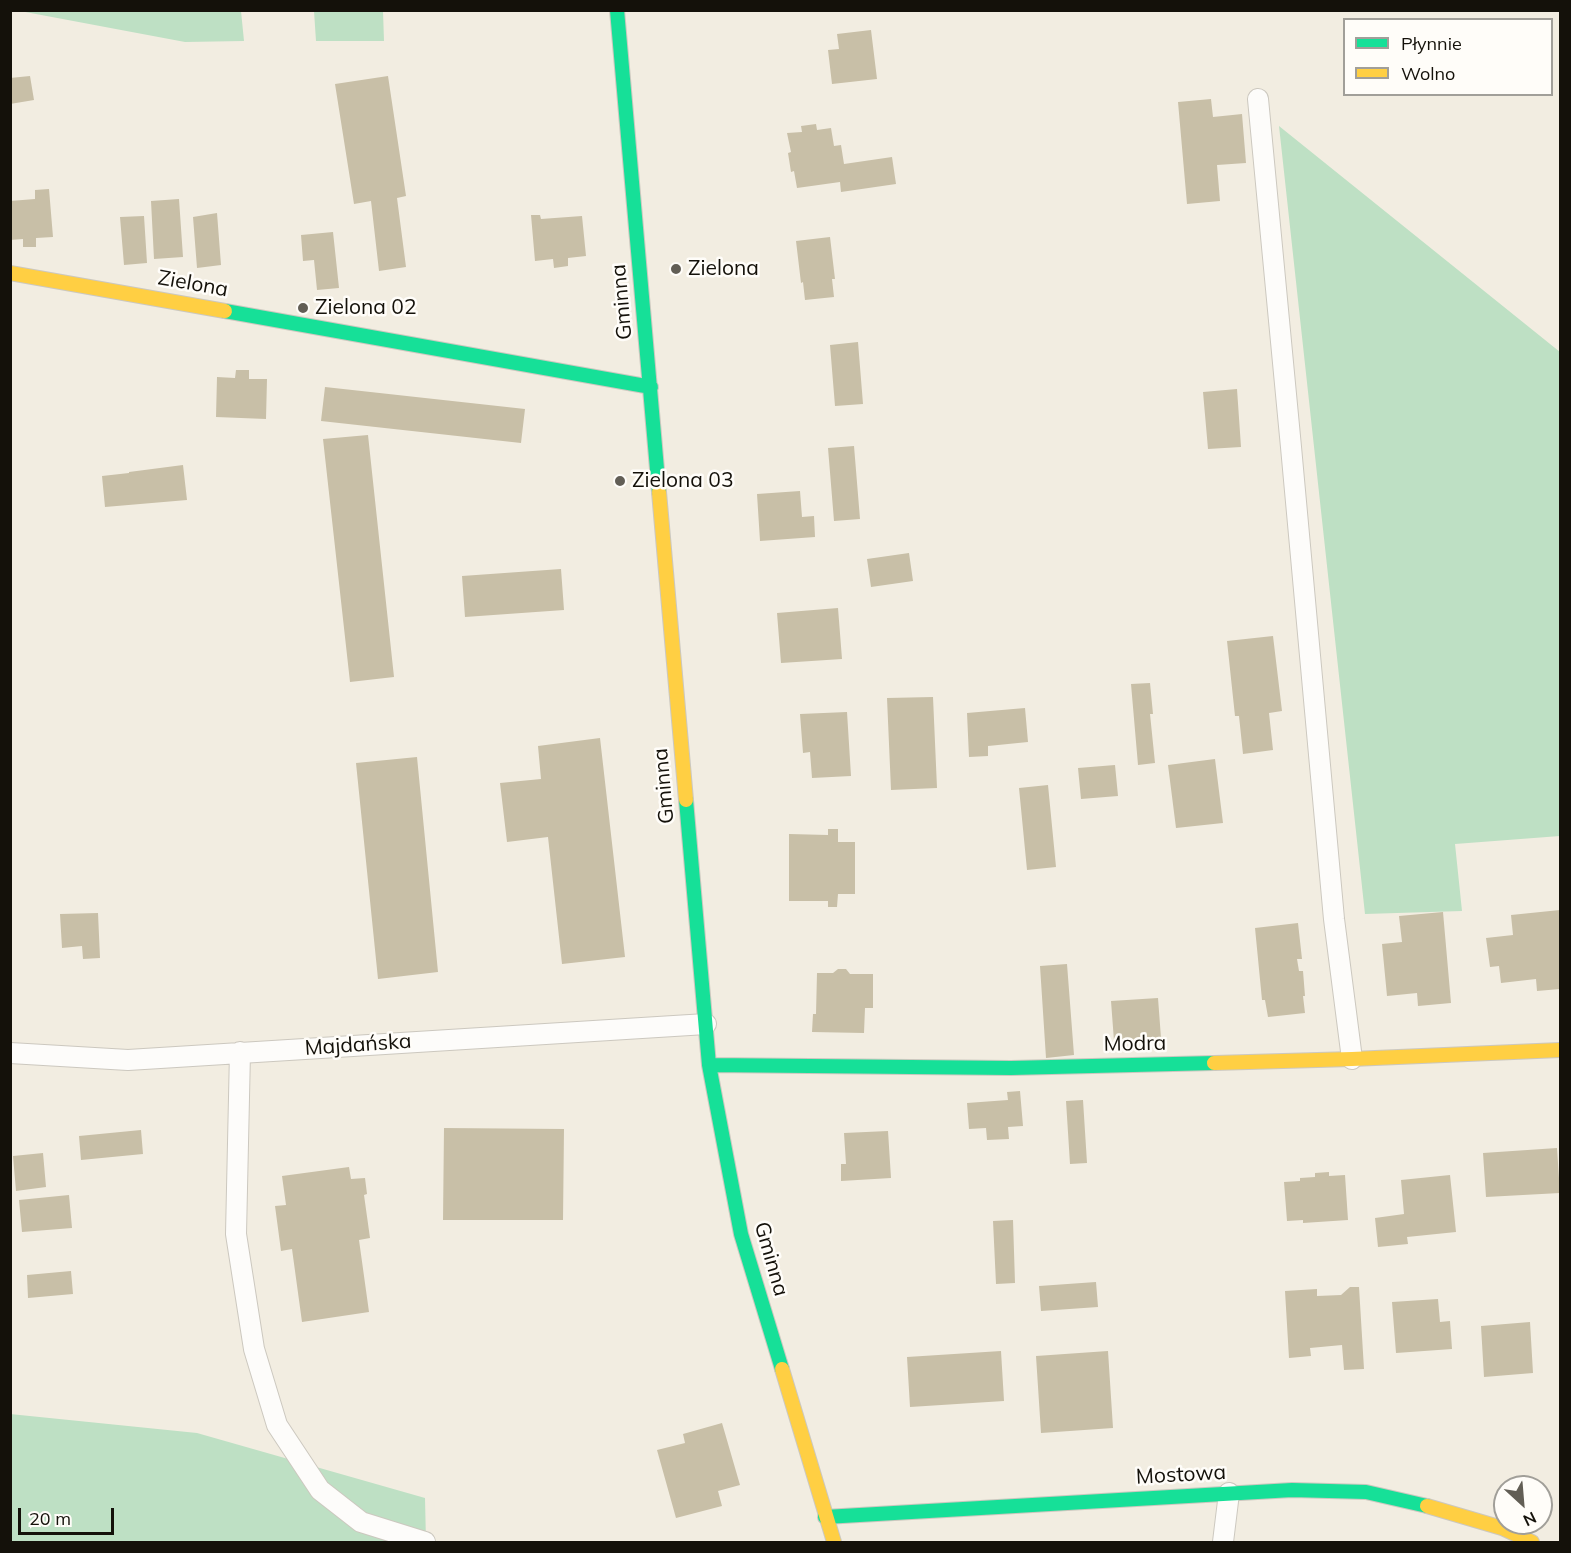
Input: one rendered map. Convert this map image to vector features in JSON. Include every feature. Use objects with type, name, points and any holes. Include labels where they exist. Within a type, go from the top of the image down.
[{"type":"street","name":"Gminna","points":[[617,10],[709,1065],[741,1234],[834,1542]]},
{"type":"street","name":"Zielona","points":[[10,273],[651,387]]},
{"type":"street","name":"Modra","points":[[709,1065],[1011,1068],[1352,1059],[1560,1050]]},
{"type":"street","name":"Mostowa","points":[[825,1517],[1292,1490],[1366,1492],[1433,1507],[1502,1528],[1532,1542]]},
{"type":"lane","points":[[1258,99],[1334,919],[1352,1059]]},
{"type":"lane","name":"Majdańska","points":[[10,1053],[128,1060],[706,1024]]},
{"type":"lane","points":[[240,1052],[236,1234],[254,1348],[277,1425],[320,1490],[361,1522],[424,1542]]},
{"type":"lane","points":[[1223,1542],[1229,1493]]},
{"type":"green space","points":[[20,11],[241,11],[244,41],[185,42]]},
{"type":"green space","points":[[314,11],[383,11],[384,41],[316,41]]},
{"type":"green space","points":[[1279,126],[1560,352],[1560,836],[1455,844],[1462,911],[1365,914]]},
{"type":"green space","points":[[10,1414],[197,1433],[425,1498],[426,1542],[11,1542]]},
{"type":"building","points":[[871,30],[877,79],[832,84],[828,50],[839,49],[837,34]]},
{"type":"building","points":[[30,76],[34,100],[10,104],[10,78]]},
{"type":"building","points":[[388,76],[406,196],[397,198],[406,267],[379,271],[371,201],[354,204],[335,84]]},
{"type":"building","points":[[1211,99],[1213,117],[1242,114],[1246,163],[1217,165],[1220,201],[1187,204],[1178,102]]},
{"type":"building","points":[[816,124],[817,130],[831,128],[834,146],[841,145],[844,164],[892,157],[896,184],[841,192],[840,182],[797,188],[794,171],[791,172],[788,153],[791,152],[787,133],[802,132],[801,126]]},
{"type":"building","points":[[49,189],[53,237],[36,238],[36,247],[23,247],[23,239],[10,240],[10,201],[35,199],[35,190]]},
{"type":"building","points":[[179,199],[183,257],[154,259],[151,201]]},
{"type":"building","points":[[217,213],[221,265],[197,268],[193,217]]},
{"type":"building","points":[[531,215],[540,215],[541,219],[582,216],[586,256],[568,258],[568,266],[554,268],[553,259],[535,261]]},
{"type":"building","points":[[144,216],[147,263],[124,265],[120,217]]},
{"type":"building","points":[[333,232],[339,288],[317,290],[314,260],[303,261],[301,235]]},
{"type":"building","points":[[830,237],[835,279],[832,279],[834,297],[805,300],[796,241]]},
{"type":"building","points":[[858,342],[863,404],[835,406],[830,345]]},
{"type":"building","points":[[236,370],[249,370],[249,379],[267,379],[266,419],[216,417],[217,377],[235,378]]},
{"type":"building","points":[[325,387],[525,409],[521,443],[321,421]]},
{"type":"building","points":[[1237,389],[1241,447],[1208,449],[1203,392]]},
{"type":"building","points":[[368,435],[394,677],[350,682],[323,439]]},
{"type":"building","points":[[854,446],[860,519],[834,521],[828,448]]},
{"type":"building","points":[[183,465],[187,500],[105,507],[102,476]]},
{"type":"building","points":[[800,491],[802,517],[814,516],[815,537],[760,541],[757,494]]},
{"type":"building","points":[[909,553],[913,581],[871,587],[867,559]]},
{"type":"building","points":[[561,569],[564,610],[465,617],[462,576]]},
{"type":"building","points":[[838,608],[842,659],[781,663],[777,613]]},
{"type":"building","points":[[1273,636],[1282,711],[1269,713],[1273,750],[1243,754],[1239,716],[1235,716],[1227,641]]},
{"type":"building","points":[[1150,683],[1153,714],[1150,714],[1155,763],[1138,765],[1131,684]]},
{"type":"building","points":[[933,697],[937,788],[891,790],[887,698]]},
{"type":"building","points":[[1025,708],[1028,742],[988,746],[988,756],[969,757],[967,713]]},
{"type":"building","points":[[847,712],[851,776],[812,778],[810,752],[803,753],[800,714]]},
{"type":"building","points":[[600,738],[625,957],[562,964],[548,837],[507,842],[500,783],[541,779],[538,746]]},
{"type":"building","points":[[417,757],[438,972],[378,979],[356,763]]},
{"type":"building","points":[[1215,759],[1223,823],[1176,828],[1168,765]]},
{"type":"building","points":[[1115,765],[1118,796],[1081,799],[1078,768]]},
{"type":"building","points":[[1048,785],[1056,867],[1027,870],[1019,788]]},
{"type":"building","points":[[828,829],[838,829],[838,842],[855,842],[855,894],[838,894],[837,907],[828,907],[828,901],[789,901],[789,834],[828,835]]},
{"type":"building","points":[[1560,910],[1560,989],[1537,991],[1536,979],[1501,983],[1499,966],[1490,967],[1486,938],[1513,935],[1511,915]]},
{"type":"building","points":[[1443,912],[1451,1003],[1418,1006],[1417,993],[1387,996],[1382,944],[1402,942],[1399,916]]},
{"type":"building","points":[[98,913],[100,958],[83,959],[82,946],[62,948],[60,914]]},
{"type":"building","points":[[1298,923],[1302,959],[1297,959],[1299,971],[1303,971],[1305,1013],[1268,1017],[1265,1000],[1262,1000],[1255,928]]},
{"type":"building","points":[[1067,964],[1074,1055],[1046,1058],[1040,966]]},
{"type":"building","points":[[838,969],[846,969],[850,974],[873,974],[873,1008],[865,1008],[864,1033],[812,1032],[813,1014],[816,1014],[817,973],[833,973]]},
{"type":"building","points":[[1158,998],[1161,1038],[1114,1041],[1111,1001]]},
{"type":"building","points":[[1020,1091],[1023,1126],[1008,1127],[1009,1139],[987,1140],[986,1128],[969,1129],[967,1103],[1008,1100],[1007,1092]]},
{"type":"building","points":[[1083,1100],[1087,1163],[1070,1164],[1066,1101]]},
{"type":"building","points":[[444,1128],[564,1129],[563,1220],[443,1220]]},
{"type":"building","points":[[141,1130],[143,1154],[81,1160],[79,1136]]},
{"type":"building","points":[[888,1131],[891,1178],[841,1181],[841,1164],[846,1164],[844,1133]]},
{"type":"building","points":[[1557,1148],[1560,1193],[1486,1197],[1483,1153]]},
{"type":"building","points":[[43,1153],[46,1187],[16,1191],[13,1156]]},
{"type":"building","points":[[349,1167],[351,1179],[365,1178],[367,1194],[364,1195],[370,1238],[359,1240],[369,1312],[302,1322],[292,1249],[281,1251],[275,1206],[286,1205],[282,1176]]},
{"type":"building","points":[[1329,1172],[1329,1176],[1345,1175],[1348,1220],[1303,1223],[1303,1220],[1287,1221],[1284,1182],[1300,1181],[1300,1178],[1315,1177],[1315,1173]]},
{"type":"building","points":[[1450,1175],[1456,1232],[1407,1237],[1408,1244],[1378,1247],[1375,1218],[1404,1214],[1401,1180]]},
{"type":"building","points":[[69,1195],[72,1228],[22,1232],[19,1200]]},
{"type":"building","points":[[1013,1220],[1015,1283],[996,1284],[993,1221]]},
{"type":"building","points":[[71,1271],[73,1294],[28,1298],[27,1275]]},
{"type":"building","points":[[1096,1282],[1098,1307],[1041,1311],[1039,1286]]},
{"type":"building","points":[[1350,1287],[1359,1287],[1364,1369],[1344,1370],[1342,1345],[1310,1348],[1311,1356],[1289,1358],[1285,1291],[1317,1289],[1317,1296],[1341,1295]]},
{"type":"building","points":[[1438,1299],[1440,1322],[1450,1321],[1452,1349],[1396,1353],[1392,1302]]},
{"type":"building","points":[[1530,1322],[1533,1373],[1484,1377],[1481,1326]]},
{"type":"building","points":[[1001,1351],[1004,1401],[910,1407],[907,1357]]},
{"type":"building","points":[[1108,1351],[1113,1428],[1041,1433],[1036,1356]]},
{"type":"building","points":[[722,1423],[740,1485],[718,1491],[722,1506],[676,1518],[657,1450],[685,1443],[683,1434]]},
{"type":"traffic: fast","points":[[617,10],[659,492]]},
{"type":"traffic: fast","points":[[225,311],[651,387]]},
{"type":"traffic: fast","points":[[686,800],[709,1065],[741,1234],[782,1369]]},
{"type":"traffic: fast","points":[[709,1065],[1011,1068],[1214,1063]]},
{"type":"traffic: fast","points":[[825,1517],[1292,1490],[1366,1492],[1427,1506]]},
{"type":"traffic: slow","points":[[10,273],[225,311]]},
{"type":"traffic: slow","points":[[659,492],[686,800]]},
{"type":"traffic: slow","points":[[1214,1063],[1560,1050]]},
{"type":"traffic: slow","points":[[782,1369],[834,1542]]},
{"type":"traffic: slow","points":[[1427,1506],[1502,1528],[1532,1542]]},
{"type":"place","name":"Zielona","points":[[676,269]]},
{"type":"place","name":"Zielona 02","points":[[303,308]]},
{"type":"place","name":"Zielona 03","points":[[620,481]]}]
